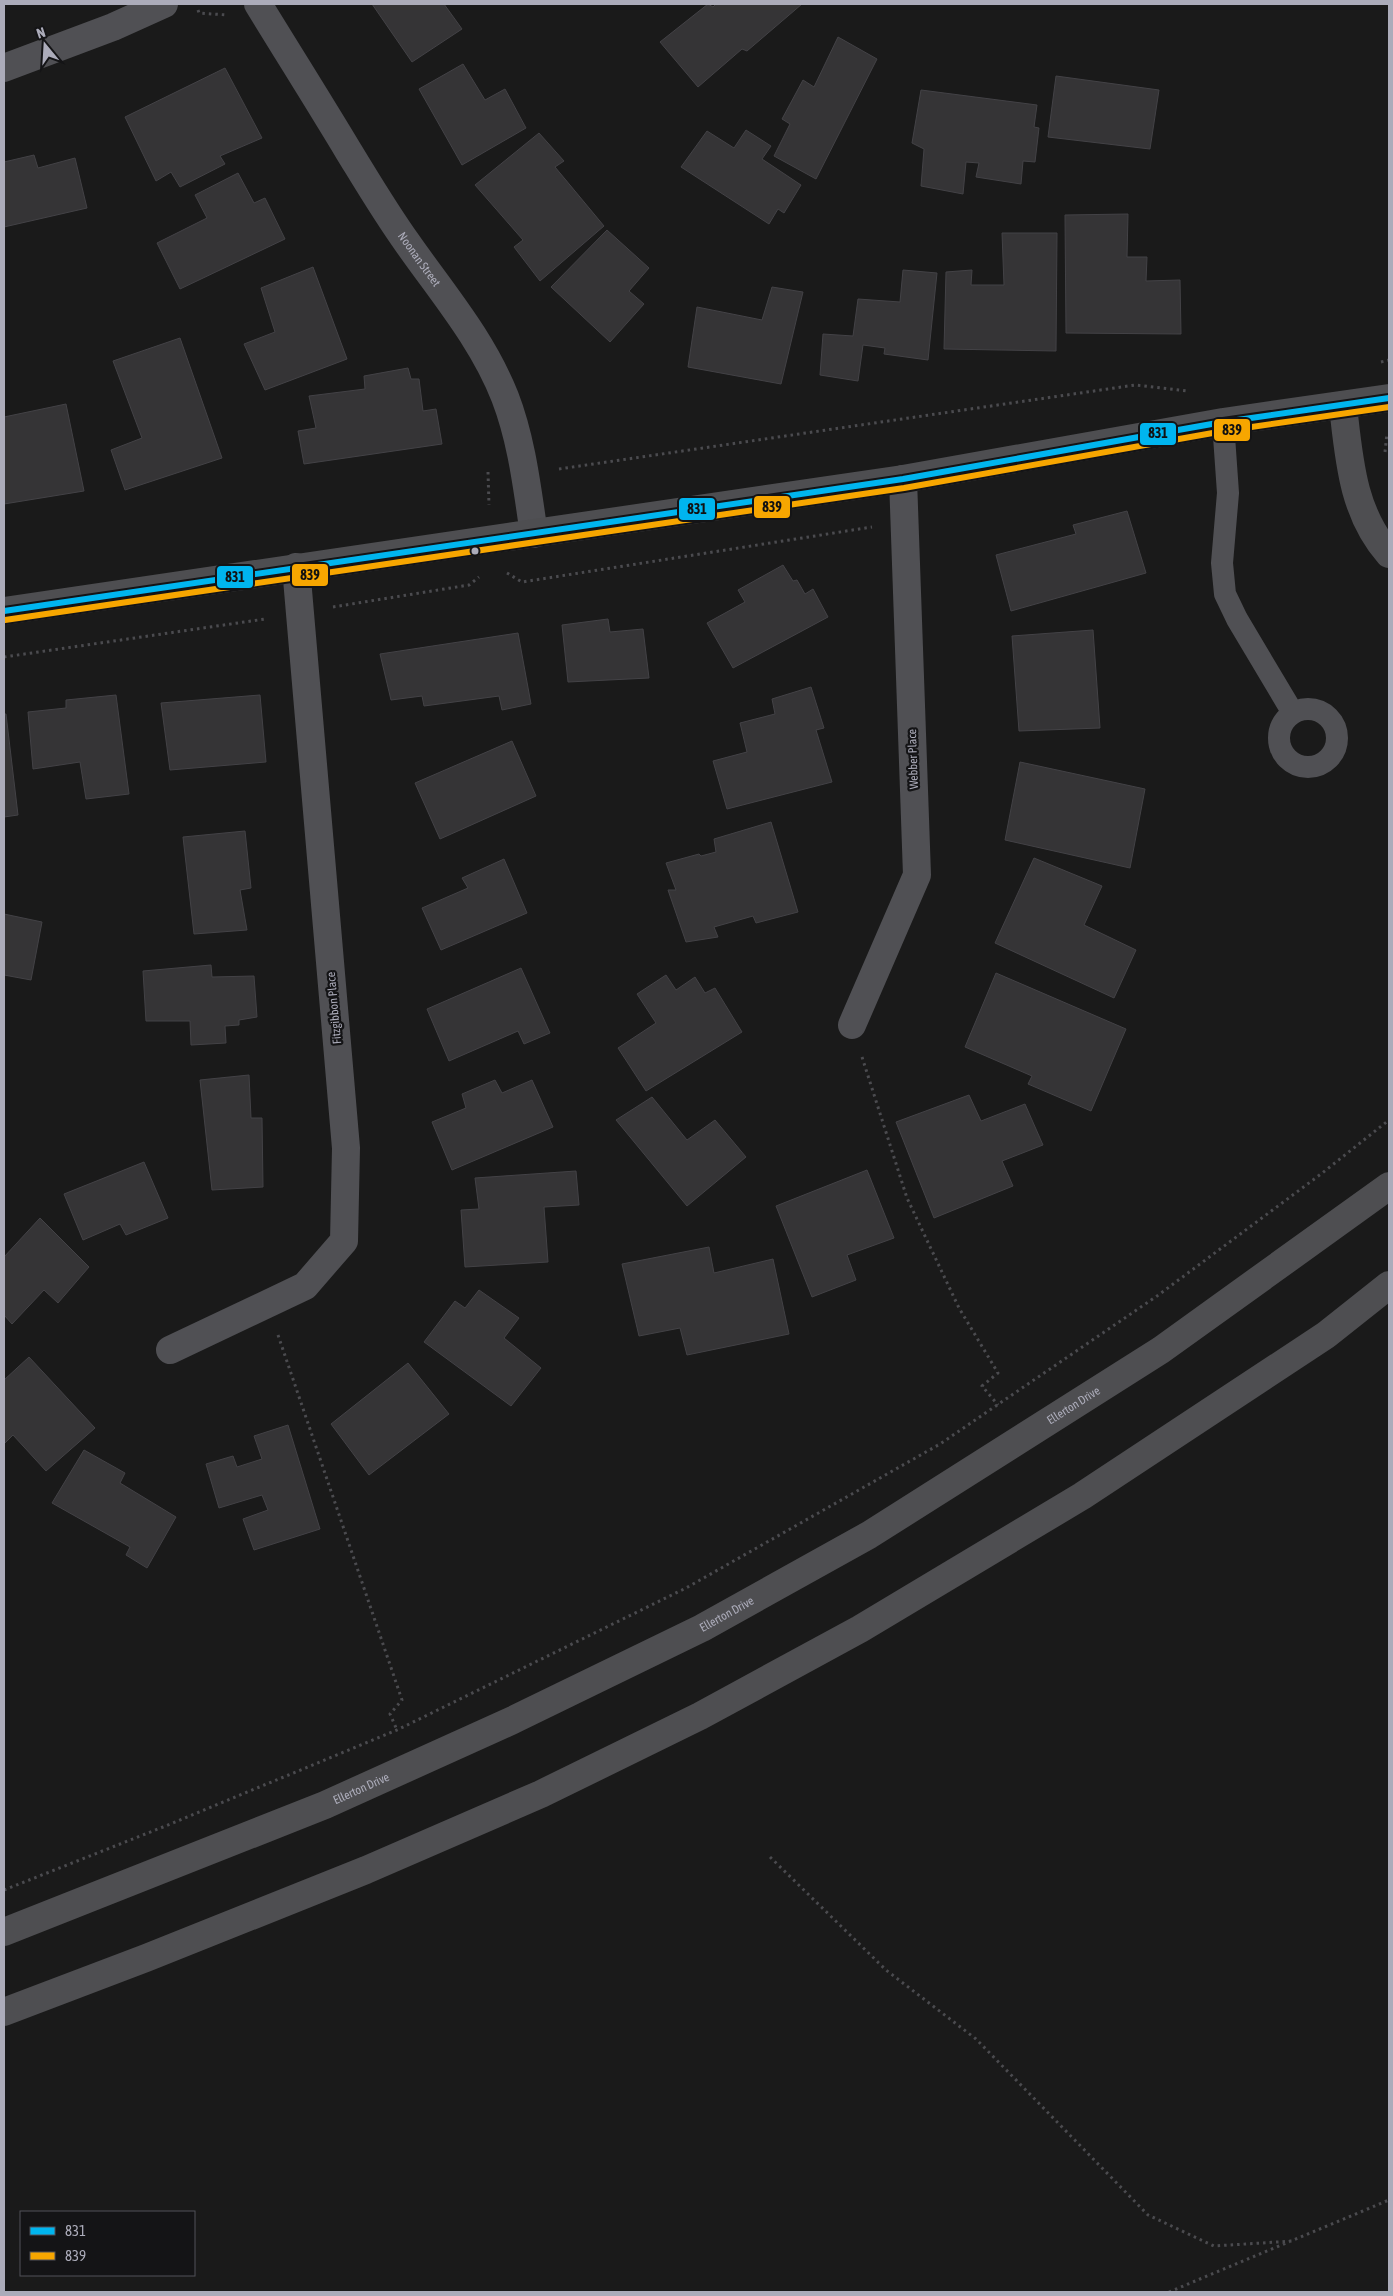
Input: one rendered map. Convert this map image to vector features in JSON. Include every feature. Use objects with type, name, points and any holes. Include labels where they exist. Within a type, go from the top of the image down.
[{"type":"main road","points":[[4,610],[296,567],[493,552],[534,534],[903,479],[1223,422],[1389,398]]},
{"type":"main road","points":[[1343,406],[1352,477],[1365,517],[1374,534],[1389,554]]},
{"type":"main road","name":"Ellerton Drive","points":[[4,1932],[325,1805],[513,1720],[702,1628],[870,1535],[1161,1350],[1389,1186]]},
{"type":"main road","points":[[4,2012],[146,1958],[366,1870],[541,1794],[700,1716],[860,1629],[1082,1496],[1326,1335],[1389,1285]]},
{"type":"street","points":[[4,68],[113,27],[164,4]]},
{"type":"street","name":"Noonan Street","points":[[258,4],[385,210],[469,327],[487,358],[505,398],[512,420],[525,475],[534,534]]},
{"type":"street","name":"Webber Place","points":[[852,1025],[917,875],[903,479]]},
{"type":"street","name":"Fitzgibbon Place","points":[[170,1350],[305,1286],[344,1241],[346,1148],[296,567]]},
{"type":"lane","points":[[1223,422],[1228,494],[1222,563],[1225,594],[1236,619],[1293,713]]},
{"type":"path","points":[[195,4],[200,13],[231,15]]},
{"type":"path","points":[[1371,363],[1389,360]]},
{"type":"path","points":[[487,482],[1135,385],[1187,392],[1196,390]]},
{"type":"path","points":[[488,464],[487,482],[493,552],[522,582],[689,554],[905,522]]},
{"type":"path","points":[[4,657],[300,613],[469,585],[493,552]]},
{"type":"path","points":[[852,1025],[907,1198],[959,1308],[998,1373],[982,1386],[998,1405]]},
{"type":"path","points":[[4,1890],[163,1827],[397,1730],[686,1588],[940,1444],[1157,1296],[1321,1174],[1389,1120]]},
{"type":"path","points":[[268,1304],[402,1700],[390,1714],[397,1730]]},
{"type":"path","points":[[770,1857],[886,1970],[976,2039],[1148,2214],[1214,2246],[1293,2241]]},
{"type":"path","points":[[1169,2292],[1389,2200]]},
{"type":"building","points":[[372,4],[444,4],[462,29],[412,62]]},
{"type":"building","points":[[708,4],[713,7],[716,4],[802,4],[747,51],[742,49],[698,87],[660,42]]},
{"type":"building","points":[[838,37],[877,59],[816,179],[774,156],[790,124],[782,119],[803,80],[814,87]]},
{"type":"building","points":[[463,64],[485,100],[505,89],[526,128],[462,165],[419,89]]},
{"type":"building","points":[[225,68],[262,138],[220,156],[225,164],[180,187],[171,172],[156,181],[125,117]]},
{"type":"building","points":[[1056,76],[1159,90],[1150,149],[1048,137]]},
{"type":"building","points":[[921,90],[1037,105],[1034,127],[1039,128],[1035,162],[1023,161],[1021,184],[976,177],[979,163],[966,162],[963,194],[921,186],[924,149],[912,143]]},
{"type":"building","points":[[746,130],[771,146],[762,159],[801,185],[784,213],[778,209],[769,224],[681,167],[707,131],[734,148]]},
{"type":"building","points":[[539,133],[564,161],[555,167],[604,226],[540,281],[514,247],[523,240],[475,185]]},
{"type":"building","points":[[34,155],[38,168],[75,158],[87,208],[4,227],[4,162]]},
{"type":"building","points":[[238,173],[254,203],[265,198],[285,239],[180,289],[157,243],[207,218],[195,195]]},
{"type":"building","points":[[1128,214],[1127,257],[1147,257],[1146,281],[1180,280],[1181,334],[1066,333],[1065,215]]},
{"type":"building","points":[[607,230],[649,268],[629,291],[644,304],[610,342],[551,287]]},
{"type":"building","points":[[1002,233],[1057,233],[1056,351],[944,349],[946,272],[972,270],[971,285],[1004,285]]},
{"type":"building","points":[[313,267],[347,359],[265,390],[244,344],[275,332],[261,288]]},
{"type":"building","points":[[903,270],[937,273],[928,360],[884,354],[885,348],[863,345],[858,381],[820,375],[823,334],[853,336],[858,299],[900,302]]},
{"type":"building","points":[[772,287],[803,292],[781,384],[688,367],[697,307],[762,320]]},
{"type":"building","points":[[180,338],[222,458],[125,490],[111,450],[142,438],[113,361]]},
{"type":"building","points":[[408,368],[411,379],[419,379],[423,411],[436,409],[442,444],[304,464],[298,431],[316,428],[309,396],[365,389],[364,376]]},
{"type":"building","points":[[66,404],[84,491],[4,504],[4,417]]},
{"type":"building","points":[[1127,511],[1146,573],[1011,611],[996,555],[1076,534],[1073,525]]},
{"type":"building","points":[[783,565],[793,581],[797,580],[805,594],[813,589],[828,617],[733,668],[707,623],[745,602],[738,590]]},
{"type":"building","points":[[608,619],[610,632],[643,629],[649,678],[568,682],[562,625]]},
{"type":"building","points":[[1093,630],[1100,728],[1019,731],[1012,636]]},
{"type":"building","points":[[518,633],[531,704],[502,710],[499,696],[424,706],[422,696],[391,700],[380,654]]},
{"type":"building","points":[[811,687],[824,728],[816,730],[832,782],[727,809],[713,761],[747,752],[740,723],[775,714],[772,699]]},
{"type":"building","points":[[116,695],[129,794],[86,799],[80,762],[33,769],[28,712],[66,708],[66,700]]},
{"type":"building","points":[[260,695],[266,762],[170,770],[161,703]]},
{"type":"building","points":[[4,714],[6,714],[18,815],[4,817]]},
{"type":"building","points":[[512,741],[536,796],[440,839],[415,783]]},
{"type":"building","points":[[1020,762],[1145,789],[1130,868],[1005,840]]},
{"type":"building","points":[[771,822],[798,912],[756,923],[753,916],[714,927],[718,937],[686,942],[668,890],[676,890],[666,863],[699,854],[701,856],[716,852],[714,839]]},
{"type":"building","points":[[245,831],[251,888],[240,890],[247,930],[194,934],[183,837]]},
{"type":"building","points":[[1034,858],[1102,886],[1084,925],[1136,950],[1114,998],[995,943]]},
{"type":"building","points":[[504,859],[527,913],[441,950],[422,908],[468,888],[462,878]]},
{"type":"building","points":[[4,914],[42,922],[31,980],[4,975]]},
{"type":"building","points":[[211,965],[212,977],[254,976],[257,1017],[239,1020],[239,1025],[225,1026],[226,1043],[191,1045],[190,1021],[146,1021],[143,971]]},
{"type":"building","points":[[521,968],[550,1033],[524,1044],[518,1031],[449,1061],[427,1009]]},
{"type":"building","points":[[996,973],[1126,1029],[1091,1111],[1028,1084],[1032,1076],[965,1047]]},
{"type":"building","points":[[666,975],[676,990],[695,977],[705,993],[715,988],[742,1032],[646,1091],[618,1048],[656,1023],[637,994]]},
{"type":"building","points":[[249,1075],[251,1118],[262,1118],[263,1187],[212,1190],[200,1080]]},
{"type":"building","points":[[495,1080],[502,1093],[532,1080],[553,1127],[452,1170],[432,1122],[466,1108],[462,1094]]},
{"type":"building","points":[[969,1095],[981,1121],[1025,1104],[1043,1145],[1002,1161],[1013,1186],[934,1218],[896,1122]]},
{"type":"building","points":[[652,1097],[687,1140],[715,1120],[746,1157],[687,1206],[616,1120]]},
{"type":"building","points":[[144,1162],[168,1218],[126,1235],[120,1224],[83,1240],[64,1194]]},
{"type":"building","points":[[867,1170],[894,1238],[847,1255],[856,1280],[812,1297],[776,1206]]},
{"type":"building","points":[[576,1171],[579,1205],[544,1207],[548,1262],[465,1267],[461,1210],[479,1209],[475,1178]]},
{"type":"building","points":[[40,1218],[89,1267],[58,1303],[44,1290],[12,1324],[4,1315],[4,1257]]},
{"type":"building","points":[[709,1247],[714,1273],[773,1259],[789,1334],[687,1355],[680,1328],[639,1336],[622,1264]]},
{"type":"building","points":[[479,1290],[519,1318],[504,1338],[541,1368],[511,1406],[424,1342],[455,1301],[465,1308]]},
{"type":"building","points":[[29,1357],[95,1428],[46,1471],[13,1435],[4,1444],[4,1380]]},
{"type":"building","points":[[408,1363],[449,1414],[369,1475],[331,1424]]},
{"type":"building","points":[[288,1425],[320,1529],[254,1550],[243,1519],[268,1510],[262,1495],[219,1508],[206,1464],[233,1456],[237,1467],[262,1459],[254,1436]]},
{"type":"building","points":[[84,1450],[125,1473],[120,1483],[176,1517],[147,1568],[126,1555],[130,1547],[52,1503]]},
{"type":"transit line","name":"831","points":[[4,611],[903,479],[1223,422],[1389,398]]},
{"type":"transit line","name":"839","points":[[5,620],[904,488],[1224,431],[1389,407]]}]
